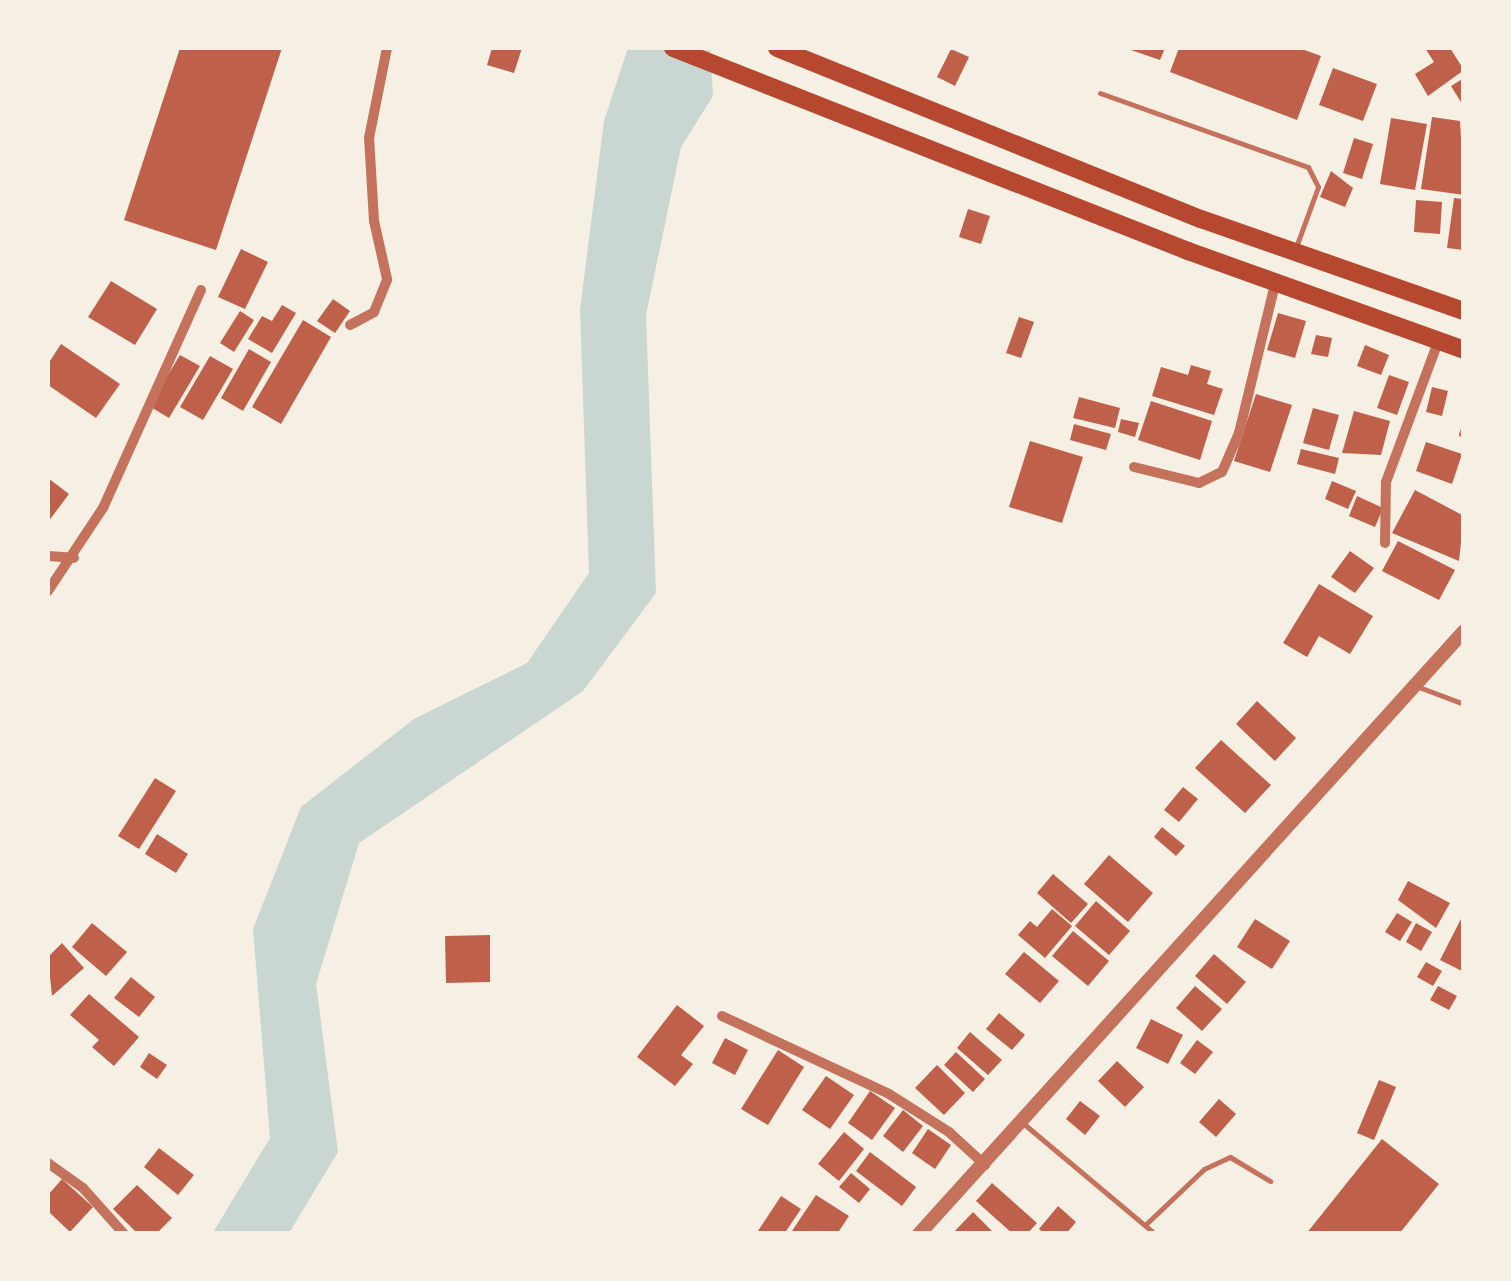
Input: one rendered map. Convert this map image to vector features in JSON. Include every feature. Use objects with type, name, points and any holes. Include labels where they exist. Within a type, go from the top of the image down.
[{"type":"highway","points":[[673,48],[1188,251],[1464,350]]},
{"type":"highway","points":[[777,48],[1201,218],[1464,311]]},
{"type":"highway","points":[[1188,251],[1201,218]]},
{"type":"street","points":[[350,325],[374,312],[387,278],[374,220],[369,138],[387,48]]},
{"type":"street","points":[[1134,467],[1198,483],[1222,472],[1239,433],[1276,284]]},
{"type":"street","points":[[48,591],[74,558],[103,508],[137,422],[173,363],[202,290]]},
{"type":"street","points":[[1385,543],[1386,482],[1438,342]]},
{"type":"street","points":[[48,556],[74,558]]},
{"type":"street","points":[[918,1234],[1464,631]]},
{"type":"street","points":[[722,1016],[890,1094],[984,1164]]},
{"type":"street","points":[[48,1163],[83,1188],[124,1234]]},
{"type":"lane","points":[[1100,92],[1308,167],[1316,195],[1294,252]]},
{"type":"lane","points":[[1461,434],[1464,426]]},
{"type":"lane","points":[[1414,685],[1464,704]]},
{"type":"lane","points":[[1022,1122],[1155,1234]]},
{"type":"lane","points":[[1146,1226],[1204,1169],[1230,1157],[1270,1181]]},
{"type":"shaded area","points":[[628,48],[710,48],[713,96],[681,147],[646,315],[656,593],[583,691],[359,843],[316,984],[338,1152],[289,1233],[212,1234],[270,1138],[253,929],[301,807],[414,719],[527,663],[589,573],[580,310],[604,121]]},
{"type":"building","points":[[180,48],[282,48],[216,250],[124,220]]},
{"type":"building","points":[[492,48],[522,48],[514,73],[487,65]]},
{"type":"building","points":[[1125,48],[1165,48],[1160,60]]},
{"type":"building","points":[[1179,48],[1299,48],[1321,56],[1297,120],[1170,72]]},
{"type":"building","points":[[1425,48],[1450,48],[1464,70],[1428,96],[1415,74],[1434,62]]},
{"type":"building","points":[[951,49],[969,57],[955,86],[937,77]]},
{"type":"building","points":[[1333,68],[1377,84],[1363,121],[1319,105]]},
{"type":"building","points":[[1464,78],[1464,107],[1451,86]]},
{"type":"building","points":[[1432,117],[1460,121],[1464,195],[1421,189]]},
{"type":"building","points":[[1391,118],[1427,124],[1415,190],[1380,184]]},
{"type":"building","points":[[1354,138],[1373,144],[1362,179],[1343,173]]},
{"type":"building","points":[[1331,171],[1353,188],[1345,207],[1320,197]]},
{"type":"building","points":[[1454,198],[1464,199],[1464,250],[1447,248]]},
{"type":"building","points":[[1416,200],[1442,202],[1440,234],[1414,232]]},
{"type":"building","points":[[968,209],[990,216],[981,244],[959,237]]},
{"type":"building","points":[[241,249],[268,262],[245,309],[218,297]]},
{"type":"building","points":[[111,281],[157,309],[135,345],[88,317]]},
{"type":"building","points":[[333,299],[350,311],[335,333],[317,321]]},
{"type":"building","points":[[282,305],[296,313],[272,353],[248,339],[262,316],[272,321]]},
{"type":"building","points":[[240,311],[254,320],[234,352],[220,343]]},
{"type":"building","points":[[1278,313],[1306,321],[1295,358],[1267,350]]},
{"type":"building","points":[[1019,317],[1034,322],[1021,358],[1006,353]]},
{"type":"building","points":[[303,320],[331,337],[281,424],[252,407]]},
{"type":"building","points":[[1316,335],[1332,338],[1328,357],[1311,354]]},
{"type":"building","points":[[61,344],[120,384],[96,418],[48,385],[48,364]]},
{"type":"building","points":[[1365,345],[1389,355],[1381,375],[1357,366]]},
{"type":"building","points":[[249,349],[271,362],[243,411],[221,398]]},
{"type":"building","points":[[180,355],[200,366],[169,418],[149,406]]},
{"type":"building","points":[[210,356],[233,369],[203,420],[180,407]]},
{"type":"building","points":[[1191,365],[1211,371],[1207,384],[1223,389],[1214,415],[1152,396],[1161,367],[1188,375]]},
{"type":"building","points":[[1389,375],[1409,382],[1397,415],[1377,408]]},
{"type":"building","points":[[1432,387],[1448,391],[1442,416],[1426,412]]},
{"type":"building","points":[[1256,394],[1292,405],[1270,472],[1234,461]]},
{"type":"building","points":[[1079,397],[1120,408],[1115,428],[1073,418]]},
{"type":"building","points":[[1151,401],[1212,421],[1200,460],[1138,440]]},
{"type":"building","points":[[1313,408],[1339,415],[1329,450],[1303,443]]},
{"type":"building","points":[[1354,411],[1390,421],[1381,455],[1342,453]]},
{"type":"building","points":[[1121,419],[1139,423],[1135,437],[1118,432]]},
{"type":"building","points":[[1074,424],[1111,434],[1106,450],[1070,440]]},
{"type":"building","points":[[1030,441],[1083,457],[1062,523],[1009,507]]},
{"type":"building","points":[[1426,442],[1462,454],[1452,484],[1416,471]]},
{"type":"building","points":[[1301,449],[1339,458],[1335,474],[1297,464]]},
{"type":"building","points":[[48,478],[69,494],[48,522]]},
{"type":"building","points":[[1332,481],[1356,491],[1348,509],[1325,499]]},
{"type":"building","points":[[1415,490],[1464,516],[1459,561],[1392,533]]},
{"type":"building","points":[[1357,496],[1383,508],[1375,527],[1349,516]]},
{"type":"building","points":[[1398,541],[1455,570],[1439,600],[1382,571]]},
{"type":"building","points":[[1350,551],[1374,568],[1355,593],[1331,577]]},
{"type":"building","points":[[1319,584],[1373,616],[1350,654],[1319,636],[1307,657],[1283,643]]},
{"type":"building","points":[[1257,701],[1296,738],[1275,761],[1236,724]]},
{"type":"building","points":[[1221,740],[1271,785],[1245,813],[1195,768]]},
{"type":"building","points":[[155,778],[176,791],[139,849],[118,836]]},
{"type":"building","points":[[1183,787],[1198,799],[1179,822],[1164,810]]},
{"type":"building","points":[[1162,827],[1185,846],[1176,856],[1154,837]]},
{"type":"building","points":[[157,834],[188,854],[176,873],[145,854]]},
{"type":"building","points":[[1109,855],[1153,893],[1128,922],[1084,884]]},
{"type":"building","points":[[1053,874],[1088,904],[1071,923],[1037,893]]},
{"type":"building","points":[[1408,881],[1450,903],[1436,928],[1398,900]]},
{"type":"building","points":[[1096,901],[1130,931],[1109,955],[1075,926]]},
{"type":"building","points":[[1052,909],[1072,926],[1045,958],[1018,935],[1030,921],[1037,927]]},
{"type":"building","points":[[1397,913],[1412,922],[1400,941],[1385,932]]},
{"type":"building","points":[[1464,913],[1464,972],[1440,960]]},
{"type":"building","points":[[1255,919],[1290,941],[1272,969],[1237,947]]},
{"type":"building","points":[[92,923],[127,952],[106,976],[72,947]]},
{"type":"building","points":[[1416,923],[1432,932],[1421,951],[1406,942]]},
{"type":"building","points":[[1073,931],[1109,961],[1088,986],[1052,956]]},
{"type":"building","points":[[490,935],[490,982],[446,983],[445,936]]},
{"type":"building","points":[[62,943],[84,968],[52,996],[48,957]]},
{"type":"building","points":[[1024,952],[1059,981],[1040,1003],[1005,974]]},
{"type":"building","points":[[1214,954],[1246,982],[1227,1004],[1195,976]]},
{"type":"building","points":[[1426,962],[1442,971],[1433,986],[1417,977]]},
{"type":"building","points":[[131,977],[155,997],[139,1017],[114,998]]},
{"type":"building","points":[[1195,986],[1222,1009],[1202,1031],[1176,1008]]},
{"type":"building","points":[[1438,986],[1457,996],[1449,1010],[1430,1000]]},
{"type":"building","points":[[89,994],[139,1037],[114,1066],[92,1047],[99,1040],[70,1015]]},
{"type":"building","points":[[677,1005],[704,1026],[681,1055],[693,1064],[675,1086],[637,1057]]},
{"type":"building","points":[[999,1013],[1025,1035],[1012,1050],[986,1029]]},
{"type":"building","points":[[1151,1019],[1183,1035],[1168,1064],[1136,1048]]},
{"type":"building","points":[[970,1032],[1002,1060],[988,1075],[957,1048]]},
{"type":"building","points":[[725,1038],[748,1050],[735,1075],[712,1063]]},
{"type":"building","points":[[1197,1040],[1213,1052],[1195,1074],[1180,1063]]},
{"type":"building","points":[[778,1050],[804,1067],[768,1125],[741,1109]]},
{"type":"building","points":[[956,1052],[985,1079],[973,1092],[944,1065]]},
{"type":"building","points":[[149,1053],[167,1065],[157,1079],[140,1067]]},
{"type":"building","points":[[1117,1061],[1144,1087],[1125,1107],[1098,1081]]},
{"type":"building","points":[[937,1065],[965,1093],[944,1115],[915,1088]]},
{"type":"building","points":[[826,1076],[854,1095],[830,1129],[802,1110]]},
{"type":"building","points":[[1379,1080],[1396,1087],[1374,1140],[1357,1133]]},
{"type":"building","points":[[870,1091],[895,1108],[872,1140],[848,1123]]},
{"type":"building","points":[[1219,1099],[1236,1114],[1216,1137],[1199,1122]]},
{"type":"building","points":[[1080,1101],[1100,1116],[1085,1135],[1066,1119]]},
{"type":"building","points":[[903,1110],[923,1126],[903,1152],[883,1136]]},
{"type":"building","points":[[928,1129],[951,1145],[935,1169],[912,1153]]},
{"type":"building","points":[[844,1132],[864,1149],[839,1181],[818,1164]]},
{"type":"building","points":[[1382,1139],[1439,1184],[1399,1234],[1306,1234]]},
{"type":"building","points":[[159,1148],[194,1175],[178,1195],[144,1167]]},
{"type":"building","points":[[870,1152],[916,1187],[902,1206],[856,1171]]},
{"type":"building","points":[[851,1173],[870,1189],[859,1203],[839,1187]]},
{"type":"building","points":[[62,1179],[93,1207],[70,1232],[48,1211],[48,1195]]},
{"type":"building","points":[[992,1183],[1037,1223],[1027,1234],[1013,1234],[976,1201]]},
{"type":"building","points":[[137,1185],[172,1218],[156,1234],[138,1234],[113,1209]]},
{"type":"building","points":[[816,1195],[849,1216],[837,1234],[790,1234]]},
{"type":"building","points":[[781,1196],[801,1209],[784,1234],[756,1234]]},
{"type":"building","points":[[1058,1206],[1076,1222],[1066,1234],[1045,1234],[1039,1229]]},
{"type":"building","points":[[973,1212],[995,1234],[952,1234]]}]
